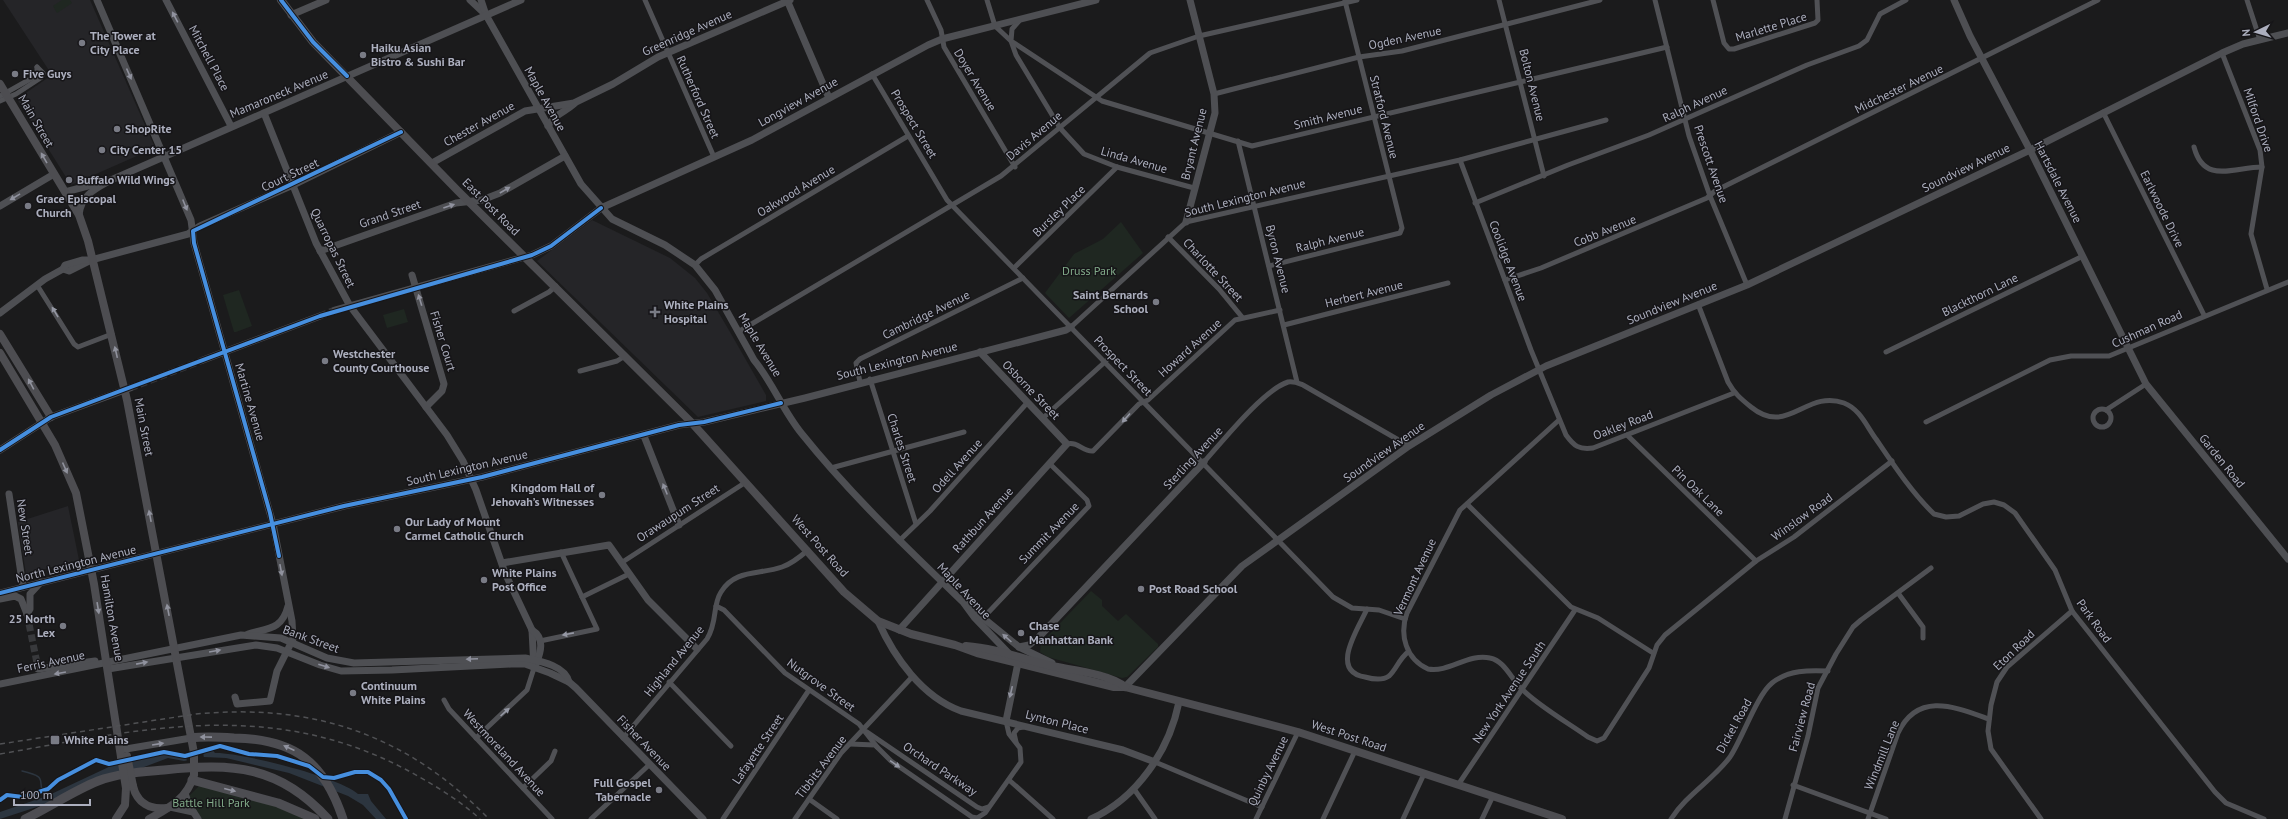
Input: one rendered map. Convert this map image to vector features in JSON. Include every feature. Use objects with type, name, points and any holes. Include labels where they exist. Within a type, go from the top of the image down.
[{"type":"highway","points":[[191,738],[250,738],[269,741],[296,751],[320,771],[335,796],[343,819]]},
{"type":"highway","points":[[25,819],[106,779],[141,772],[220,766],[247,770],[281,782],[305,797],[328,819]]},
{"type":"highway","points":[[36,819],[86,792],[112,781],[142,776],[212,770],[242,773],[271,783],[302,801],[322,819]]},
{"type":"highway","points":[[193,777],[285,805],[315,819]]},
{"type":"main road","name":"East Post Road","points":[[281,0],[313,42],[469,202],[525,258],[556,286],[692,423]]},
{"type":"main road","name":"Main Street","points":[[0,84],[5,96],[79,215],[92,260],[127,389],[194,753],[193,777]]},
{"type":"main road","points":[[0,334],[51,417]]},
{"type":"main road","name":"Hamilton Avenue","points":[[0,353],[55,445],[76,493],[92,570],[119,738],[130,787]]},
{"type":"main road","name":"West Post Road","points":[[692,423],[851,598],[878,621],[899,630],[955,644],[1010,654],[1120,682],[1125,687]]},
{"type":"main road","name":"West Post Road","points":[[955,644],[977,654],[1114,687],[1125,687],[1298,732],[1493,796],[1550,817],[1562,819]]},
{"type":"main road","points":[[149,819],[170,807],[185,793],[193,777]]},
{"type":"main road","points":[[130,787],[145,805],[158,808],[170,807]]},
{"type":"main road","points":[[116,819],[125,806],[130,787]]},
{"type":"street","name":"Martine Avenue","points":[[97,0],[165,156],[191,220],[194,243],[273,524],[292,621],[292,643],[277,671],[270,701],[237,704],[235,696]]},
{"type":"street","name":"Mitchell Place","points":[[166,0],[231,126]]},
{"type":"street","points":[[291,15],[326,0]]},
{"type":"street","name":"Maple Avenue","points":[[470,0],[486,15]]},
{"type":"street","name":"Maple Avenue","points":[[481,0],[486,15],[581,184],[601,208],[620,224],[665,245],[695,265],[715,290],[738,332],[801,433],[831,468],[899,541],[962,602],[974,618],[1018,663]]},
{"type":"street","name":"Mamaroneck Avenue","points":[[79,215],[82,202],[87,195],[111,180],[231,126],[264,113],[521,0]]},
{"type":"street","name":"Rutherford Street","points":[[645,0],[714,158]]},
{"type":"street","points":[[788,0],[829,98]]},
{"type":"street","name":"Greenridge Avenue","points":[[538,108],[574,103],[613,84],[644,64],[668,52],[788,0]]},
{"type":"street","name":"Doyer Avenue","points":[[927,0],[941,30],[944,47],[1015,166]]},
{"type":"street","name":"Linda Avenue","points":[[987,0],[995,26],[1011,41],[1016,55],[1060,128],[1084,154],[1117,167],[1194,188]]},
{"type":"street","name":"Longview Avenue","points":[[335,310],[525,258],[551,246],[601,208],[752,140],[872,74],[942,39],[1096,0]]},
{"type":"street","name":"Bryant Avenue","points":[[1186,222],[1215,113],[1214,94],[1190,0]]},
{"type":"street","name":"Davis Avenue","points":[[738,332],[953,205],[1015,166],[1150,53],[1199,36],[1357,0]]},
{"type":"street","name":"Bolton Avenue","points":[[1500,0],[1544,176]]},
{"type":"street","name":"Ogden Avenue","points":[[1214,94],[1359,57],[1402,51],[1600,0]]},
{"type":"street","name":"Prescott Avenue","points":[[1655,0],[1685,120],[1710,196],[1747,285]]},
{"type":"street","name":"Marlette Place","points":[[1713,0],[1721,34],[1729,49],[1748,46],[1815,24],[1818,17],[1818,0]]},
{"type":"street","name":"Ralph Avenue","points":[[1475,203],[1685,120],[1807,65],[1859,46],[1867,40],[1880,14],[1906,0]]},
{"type":"street","name":"Hartsdale Avenue","points":[[1954,0],[2142,375]]},
{"type":"street","name":"Midchester Avenue","points":[[1710,196],[1715,191],[2098,0]]},
{"type":"street","points":[[2247,0],[2260,40]]},
{"type":"street","name":"Stratford Avenue","points":[[1345,2],[1401,220],[1402,228],[1400,233],[1395,234]]},
{"type":"street","points":[[1011,41],[1014,26],[1024,18]]},
{"type":"street","name":"Soundview Avenue","points":[[1125,687],[1225,581],[1242,566],[1409,446],[1491,395],[1539,369],[1747,285],[2030,150],[2222,53],[2260,40],[2288,33]]},
{"type":"street","name":"Smith Avenue","points":[[1011,41],[1096,98],[1252,146],[1667,47]]},
{"type":"street","name":"Milford Drive","points":[[2222,53],[2260,150],[2262,167],[2251,234],[2267,289]]},
{"type":"street","points":[[0,101],[5,96],[34,77],[38,71],[37,67],[42,70],[42,77],[5,96]]},
{"type":"street","name":"Prospect Street","points":[[872,74],[947,200],[1338,601],[1352,608],[1385,612],[1405,619]]},
{"type":"street","name":"Greenridge Avenue","points":[[548,126],[558,113],[568,109],[574,103]]},
{"type":"street","points":[[538,108],[549,112],[558,113]]},
{"type":"street","name":"Chester Avenue","points":[[432,163],[525,111],[538,108]]},
{"type":"street","name":"Earlwoode Drive","points":[[2103,112],[2204,315]]},
{"type":"street","name":"Quarropas Street","points":[[264,113],[320,250],[350,306],[447,435],[472,479]]},
{"type":"street","name":"South Lexington Avenue","points":[[157,554],[371,500],[472,479],[692,423],[781,403],[1066,330],[1186,222],[1254,208],[1389,174],[1460,160],[1606,120]]},
{"type":"street","name":"Court Street","points":[[37,285],[62,269],[69,271],[92,260],[182,237],[401,132]]},
{"type":"street","name":"Oakwood Avenue","points":[[695,265],[701,258],[908,136]]},
{"type":"street","name":"Byron Avenue","points":[[1238,141],[1284,325],[1296,382]]},
{"type":"street","points":[[2194,147],[2200,160],[2206,168],[2213,171],[2262,167]]},
{"type":"street","name":"Grand Street","points":[[320,250],[456,203],[482,200],[500,193],[565,156]]},
{"type":"street","name":"Coolidge Avenue","points":[[1460,160],[1539,369]]},
{"type":"street","name":"Bursley Place","points":[[1014,268],[1117,167]]},
{"type":"street","points":[[0,206],[54,174]]},
{"type":"street","name":"Mamaroneck Avenue","points":[[65,192],[111,180]]},
{"type":"street","name":"Cobb Avenue","points":[[1505,280],[1541,268],[1643,226],[1710,196]]},
{"type":"street","name":"Ralph Avenue","points":[[1269,266],[1395,234]]},
{"type":"street","name":"Charlotte Street","points":[[1168,237],[1219,289],[1242,317]]},
{"type":"street","name":"Blackthorn Lane","points":[[1886,352],[2083,256]]},
{"type":"street","name":"Fisher Court","points":[[412,275],[444,384],[442,392],[426,407]]},
{"type":"street","name":"Cambridge Avenue","points":[[860,382],[856,363],[860,358],[1023,278]]},
{"type":"street","name":"Cushman Road","points":[[1926,422],[2050,360],[2071,356],[2109,356],[2204,315],[2288,282]]},
{"type":"street","name":"Herbert Avenue","points":[[1284,325],[1448,283]]},
{"type":"street","points":[[0,313],[37,285],[74,344],[80,347],[112,334]]},
{"type":"street","points":[[514,311],[549,292],[556,286]]},
{"type":"street","points":[[1698,304],[1728,382],[1734,393],[1760,414],[1772,418],[1825,400],[1836,400],[1847,404],[1865,421],[1892,461]]},
{"type":"street","name":"Howard Avenue","points":[[1067,444],[1074,443],[1087,451],[1093,451],[1139,404],[1144,402],[1235,320],[1242,317],[1280,310]]},
{"type":"street","points":[[203,360],[320,316]]},
{"type":"street","name":"Osborne Street","points":[[980,352],[1067,444]]},
{"type":"street","points":[[580,371],[616,361],[625,356]]},
{"type":"street","points":[[1042,418],[1106,362]]},
{"type":"street","name":"Oakley Road","points":[[1539,369],[1566,435],[1573,445],[1579,449],[1593,448],[1734,393]]},
{"type":"street","name":"Garden Road","points":[[2142,375],[2146,384],[2288,559]]},
{"type":"street","name":"Charles Street","points":[[870,379],[916,524]]},
{"type":"street","points":[[1296,382],[1409,446]]},
{"type":"street","name":"Sterling Avenue","points":[[1019,647],[1029,645],[1038,638],[1259,403],[1286,383],[1296,382]]},
{"type":"street","points":[[2106,410],[2146,384]]},
{"type":"street","points":[[0,450],[51,417],[127,389]]},
{"type":"street","name":"Odell Avenue","points":[[899,541],[1027,403]]},
{"type":"street","name":"Vermont Avenue","points":[[1408,652],[1404,636],[1405,619],[1453,521],[1467,504],[1559,420]]},
{"type":"street","points":[[831,468],[964,432]]},
{"type":"street","name":"Pin Oak Lane","points":[[1627,435],[1756,561]]},
{"type":"street","points":[[644,436],[679,525]]},
{"type":"street","name":"Rathbun Avenue","points":[[899,630],[1067,444]]},
{"type":"street","name":"Winslow Road","points":[[1522,690],[1588,737],[1600,740],[1604,738],[1649,668],[1653,653],[1665,635],[1756,561],[1794,537],[1892,461]]},
{"type":"street","name":"Park Road","points":[[1892,461],[1934,514],[1946,517],[1959,516],[1988,502],[1999,503],[2010,508],[2033,536],[2055,570],[2072,611],[2222,800],[2264,819]]},
{"type":"street","name":"Summit Avenue","points":[[984,617],[1089,506],[1087,500],[1050,464]]},
{"type":"street","points":[[472,479],[502,563],[532,630],[535,663]]},
{"type":"street","name":"Orawaupum Street","points":[[621,563],[747,482]]},
{"type":"street","name":"New Street","points":[[9,494],[23,586]]},
{"type":"street","points":[[1467,504],[1575,610],[1598,618],[1653,653]]},
{"type":"street","points":[[502,563],[609,545],[648,600],[697,649]]},
{"type":"street","name":"Highland Avenue","points":[[624,738],[712,630],[720,592],[735,577],[781,568],[808,550]]},
{"type":"street","points":[[540,641],[597,628],[562,552]]},
{"type":"street","name":"North Lexington Avenue","points":[[0,593],[23,586],[157,554]]},
{"type":"street","name":"Fairview Road","points":[[1785,819],[1793,785],[1808,736],[1818,688],[1853,627],[1931,568]]},
{"type":"street","points":[[582,597],[629,574]]},
{"type":"street","points":[[0,599],[15,596],[21,599],[27,614],[30,610],[30,594],[41,582]]},
{"type":"street","points":[[1898,593],[1924,627],[1924,638]]},
{"type":"street","name":"Maple Avenue","points":[[962,602],[984,617],[1019,647],[1066,669]]},
{"type":"street","points":[[241,635],[278,625],[284,619],[288,606]]},
{"type":"street","name":"Nutgrove Street","points":[[716,606],[724,610],[785,673],[859,724],[863,730]]},
{"type":"street","points":[[1367,609],[1347,655],[1347,666],[1354,674],[1376,679],[1389,675],[1399,660],[1408,652],[1421,665],[1433,670],[1452,666],[1475,658],[1489,658],[1501,664],[1522,690]]},
{"type":"street","name":"New York Avenue South","points":[[1458,785],[1575,610]]},
{"type":"street","name":"Eton Road","points":[[2041,819],[1990,749],[1988,739],[1994,690],[2000,676],[2014,660],[2072,611]]},
{"type":"street","name":"Lynton Place","points":[[878,621],[887,640],[913,676],[927,691],[945,705],[961,711],[1136,753],[1262,807]]},
{"type":"street","points":[[476,738],[527,690],[541,649],[540,641],[536,633],[532,630]]},
{"type":"street","name":"Bank Street","points":[[176,653],[241,635],[273,637],[292,643],[327,658],[354,663],[519,657],[535,663]]},
{"type":"street","points":[[1038,638],[1035,648],[1039,657]]},
{"type":"street","name":"Bank Street","points":[[108,665],[176,653],[256,645],[288,652],[320,665],[350,671],[535,663]]},
{"type":"street","points":[[39,677],[37,666],[74,662],[108,665]]},
{"type":"street","name":"Fisher Avenue","points":[[535,663],[569,682],[703,819]]},
{"type":"street","points":[[1018,663],[1006,721],[1009,734],[1018,745]]},
{"type":"street","name":"Ferris Avenue","points":[[0,684],[108,665]]},
{"type":"street","name":"Dickel Road","points":[[1671,819],[1686,800],[1729,758],[1769,685],[1793,673],[1807,670],[1828,671]]},
{"type":"street","name":"Tibbits Avenue","points":[[795,819],[841,754],[913,676]]},
{"type":"street","points":[[669,682],[731,746]]},
{"type":"street","name":"Lafayette Street","points":[[723,819],[809,690]]},
{"type":"street","name":"Westmoreland Avenue","points":[[444,700],[449,709],[552,819]]},
{"type":"street","points":[[1091,819],[1113,807],[1134,789],[1154,762],[1174,722],[1179,702]]},
{"type":"street","name":"Windmill Lane","points":[[1869,816],[1898,733],[1910,716],[1923,708],[1946,705],[1990,719]]},
{"type":"street","points":[[988,807],[1021,762],[1022,753],[1014,736],[1015,731],[1021,727],[1028,726]]},
{"type":"street","name":"Orchard Parkway","points":[[863,730],[888,759],[972,817],[980,818],[988,807]]},
{"type":"street","name":"Orchard Parkway","points":[[863,730],[977,807],[982,809],[988,807]]},
{"type":"street","name":"Quinby Avenue","points":[[1256,819],[1298,732]]},
{"type":"street","points":[[123,753],[191,738]]},
{"type":"street","points":[[850,744],[871,744],[877,747]]},
{"type":"street","points":[[523,788],[551,761],[555,751]]},
{"type":"street","points":[[1323,819],[1355,751]]},
{"type":"street","points":[[591,819],[650,764]]},
{"type":"street","points":[[1402,819],[1424,774]]},
{"type":"street","points":[[1009,780],[1053,819]]},
{"type":"street","points":[[1793,785],[1869,816],[1886,819]]},
{"type":"street","points":[[1134,789],[1155,819]]},
{"type":"street","points":[[185,793],[193,812],[198,819]]},
{"type":"street","points":[[1482,819],[1493,796]]},
{"type":"street","points":[[809,799],[837,819]]},
{"type":"street","points":[[170,807],[193,812]]},
{"type":"shaded area","points":[[3,0],[90,0],[155,148],[71,185],[17,99],[52,75]]},
{"type":"shaded area","name":"White Plains Hospital","points":[[592,220],[670,258],[695,278],[707,293],[730,332],[766,395],[766,401],[698,417],[537,261]]},
{"type":"shaded area","points":[[68,506],[79,560],[26,574],[18,522]]},
{"type":"shaded area","points":[[211,748],[215,753],[246,757],[290,767],[332,781],[358,794],[368,794],[371,801],[386,819],[376,819],[363,805],[348,796],[289,773],[226,758],[204,757],[184,761],[168,758],[46,804],[0,819],[0,812],[47,796],[113,765],[166,754],[181,757],[205,753]]},
{"type":"green space","points":[[62,0],[70,0],[72,3],[57,13],[53,6]]},
{"type":"green space","name":"Druss Park","points":[[1121,222],[1143,253],[1069,318],[1045,293],[1074,254],[1103,239]]},
{"type":"green space","points":[[239,290],[252,326],[234,332],[223,295]]},
{"type":"green space","points":[[404,309],[408,322],[387,328],[383,315]]},
{"type":"green space","points":[[1091,591],[1102,600],[1102,606],[1118,621],[1126,614],[1158,644],[1158,647],[1127,677],[1122,678],[1048,657],[1040,652],[1041,643]]},
{"type":"green space","name":"Battle Hill Park","points":[[199,786],[275,803],[311,819],[202,819],[193,808],[189,796]]},
{"type":"pier","points":[[203,751],[204,759],[187,762],[186,755]]},
{"type":"waterway","points":[[22,771],[31,773],[40,778],[41,788],[46,799]]},
{"type":"tunnel","points":[[320,316],[335,310]]},
{"type":"tunnel","points":[[130,388],[203,360]]},
{"type":"tunnel","points":[[27,614],[37,663]]},
{"type":"railway","points":[[0,744],[196,714],[239,712],[279,714],[318,720],[355,730],[391,746],[425,765],[457,790],[489,819]]},
{"type":"railway","points":[[0,754],[104,736],[155,729],[205,726],[255,726],[304,733],[354,747],[405,769],[425,780],[463,805],[480,819]]},
{"type":"cycle path","points":[[281,0],[313,42],[347,76]]},
{"type":"cycle path","points":[[279,556],[270,513],[194,243],[193,231],[401,132]]},
{"type":"cycle path","points":[[0,450],[51,417],[320,316],[532,255],[551,246],[601,208]]},
{"type":"cycle path","points":[[0,593],[344,506],[482,477],[679,425],[704,422],[781,403]]},
{"type":"cycle path","points":[[0,800],[7,795],[23,797],[48,789],[58,780],[96,760],[109,764],[164,752],[185,756],[220,746],[249,754],[277,756],[309,766],[323,777],[334,778],[355,772],[368,772],[381,780],[389,789],[406,819]]},
{"type":"place","name":"The Tower at City Place","points":[[82,43]]},
{"type":"place","name":"Haiku Asian Bistro & Sushi Bar","points":[[363,55]]},
{"type":"place","name":"Five Guys","points":[[15,74]]},
{"type":"place","name":"ShopRite","points":[[117,129]]},
{"type":"place","name":"City Center 15","points":[[102,150]]},
{"type":"place","name":"Buffalo Wild Wings","points":[[69,180]]},
{"type":"place","name":"Grace Episcopal Church","points":[[28,206]]},
{"type":"place","name":"Saint Bernards School","points":[[1156,302]]},
{"type":"place","name":"White Plains Hospital","points":[[655,312]]},
{"type":"place","name":"Westchester County Courthouse","points":[[325,361]]},
{"type":"place","name":"Kingdom Hall of Jehovah’s Witnesses","points":[[602,495]]},
{"type":"place","name":"Our Lady of Mount Carmel Catholic Church","points":[[397,529]]},
{"type":"place","name":"White Plains Post Office","points":[[484,580]]},
{"type":"place","name":"Post Road School","points":[[1141,589]]},
{"type":"place","name":"25 North Lex","points":[[63,626]]},
{"type":"place","name":"Chase Manhattan Bank","points":[[1021,633]]},
{"type":"place","name":"Continuum White Plains","points":[[353,693]]},
{"type":"place","name":"White Plains","points":[[55,740]]},
{"type":"place","name":"Full Gospel Tabernacle","points":[[659,790]]}]
